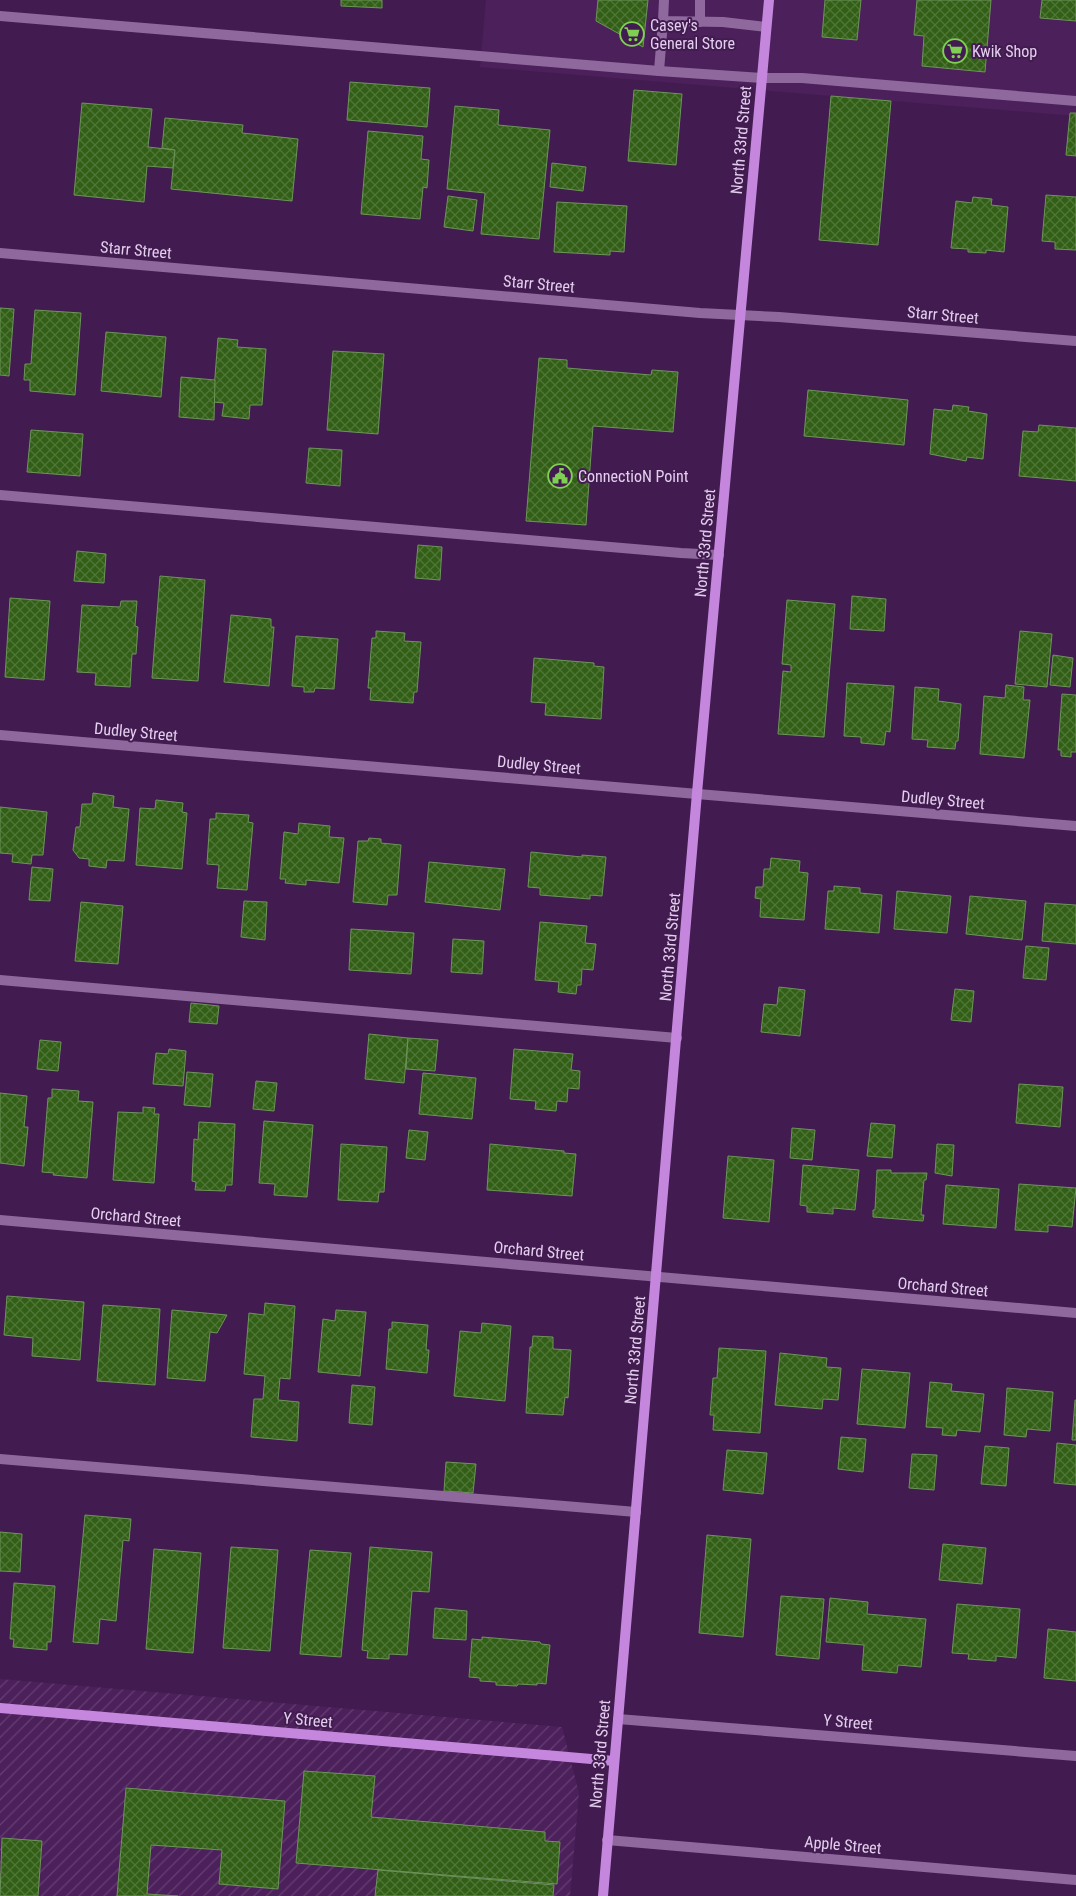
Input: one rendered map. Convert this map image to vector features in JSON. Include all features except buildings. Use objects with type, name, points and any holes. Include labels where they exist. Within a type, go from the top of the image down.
[{"type":"main road","name":"North 33rd Street","points":[[602,1896],[697,793],[769,0]]},
{"type":"main road","name":"Y Street","points":[[0,1708],[614,1761]]},
{"type":"street","points":[[659,71],[664,0]]},
{"type":"street","points":[[700,0],[700,22]]},
{"type":"street","points":[[0,16],[659,71],[762,78],[802,78],[1076,101]]},
{"type":"street","points":[[663,21],[766,26]]},
{"type":"street","name":"Starr Street","points":[[0,253],[682,311],[1076,341]]},
{"type":"street","points":[[0,495],[718,555]]},
{"type":"street","name":"Dudley Street","points":[[0,735],[1076,826]]},
{"type":"street","points":[[0,980],[677,1038]]},
{"type":"street","name":"Orchard Street","points":[[0,1220],[1076,1313]]},
{"type":"street","points":[[0,1459],[636,1512]]},
{"type":"street","name":"Y Street","points":[[618,1719],[1076,1756]]},
{"type":"street","name":"Apple Street","points":[[607,1840],[1076,1880]]},
{"type":"shaded area","points":[[486,0],[1076,0],[1076,116],[480,67]]},
{"type":"shaded area","points":[[0,1679],[562,1727],[579,1793],[570,1896],[0,1896]]},
{"type":"place","name":"Casey's General Store","points":[[632,34]]},
{"type":"place","name":"Kwik Shop","points":[[955,51]]},
{"type":"place","name":"ConnectioN Point","points":[[560,476]]}]
